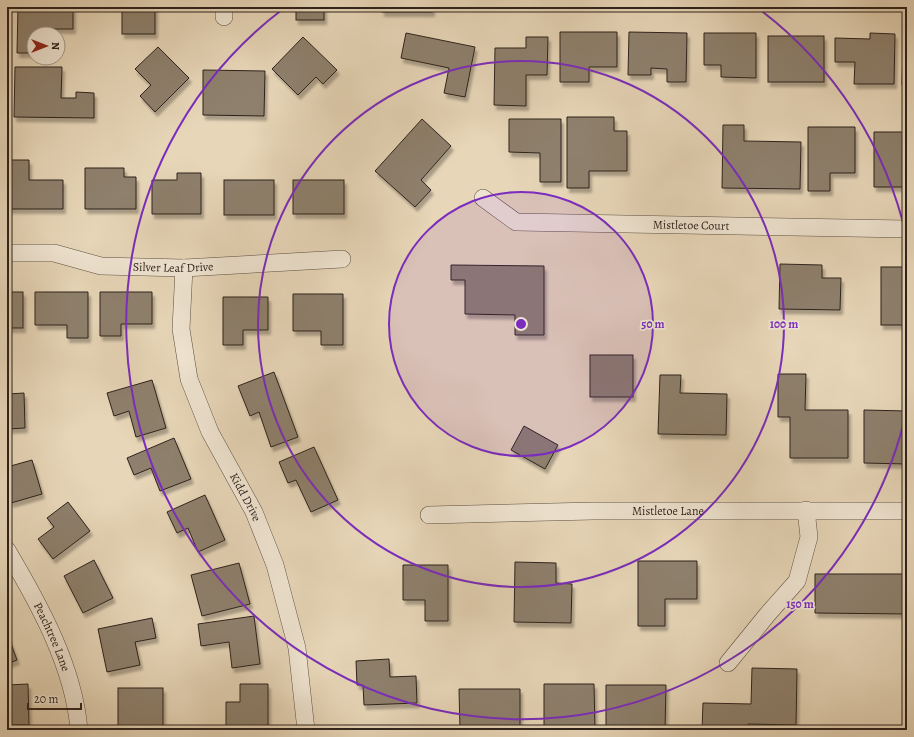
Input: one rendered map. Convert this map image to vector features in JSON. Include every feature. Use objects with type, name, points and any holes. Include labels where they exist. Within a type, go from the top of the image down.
[{"type":"street","name":"Mistletoe Court","points":[[483,198],[516,222],[907,229]]},
{"type":"street","name":"Silver Leaf Drive","points":[[7,253],[54,253],[101,266],[184,268],[342,259]]},
{"type":"street","name":"Kidd Drive","points":[[184,268],[181,328],[189,379],[210,432],[254,512],[275,565],[297,648],[306,730]]},
{"type":"street","points":[[728,664],[767,615],[797,581],[809,537],[806,510]]},
{"type":"street","name":"Mistletoe Lane","points":[[429,515],[593,511],[907,511]]},
{"type":"street","name":"Peachtree Lane","points":[[7,550],[40,606],[55,640],[77,708],[79,730]]},
{"type":"building","points":[[18,7],[73,7],[73,29],[66,29],[66,26],[26,26],[26,53],[17,53]]},
{"type":"building","points":[[122,7],[155,7],[155,34],[122,34]]},
{"type":"building","points":[[296,7],[324,7],[324,20],[296,20]]},
{"type":"building","points":[[382,7],[432,7],[432,12],[382,12]]},
{"type":"building","points":[[560,32],[617,32],[617,67],[589,67],[589,82],[560,82]]},
{"type":"building","points":[[629,32],[687,33],[686,82],[667,82],[667,69],[651,68],[651,75],[628,75]]},
{"type":"building","points":[[406,33],[475,47],[465,97],[444,93],[449,68],[401,58]]},
{"type":"building","points":[[704,33],[756,33],[756,78],[721,77],[721,65],[704,65]]},
{"type":"building","points":[[870,33],[895,34],[894,84],[854,84],[855,62],[835,62],[835,38],[870,39]]},
{"type":"building","points":[[768,36],[824,36],[824,82],[768,82]]},
{"type":"building","points":[[303,37],[337,70],[323,84],[316,77],[298,95],[272,69]]},
{"type":"building","points":[[526,37],[548,37],[547,75],[526,75],[526,106],[494,105],[495,48],[526,48]]},
{"type":"building","points":[[158,47],[189,78],[155,112],[140,96],[151,85],[135,69]]},
{"type":"building","points":[[903,48],[907,48],[907,85],[902,85]]},
{"type":"building","points":[[15,67],[62,67],[61,98],[76,98],[76,92],[94,93],[94,118],[14,117]]},
{"type":"building","points":[[203,70],[265,71],[264,116],[203,115]]},
{"type":"building","points":[[567,117],[614,117],[614,131],[627,131],[627,171],[589,171],[589,188],[567,188]]},
{"type":"building","points":[[422,119],[451,146],[421,180],[431,190],[415,207],[375,171]]},
{"type":"building","points":[[509,119],[561,119],[561,182],[540,182],[540,153],[509,152]]},
{"type":"building","points":[[723,125],[744,125],[744,141],[801,142],[800,189],[722,188]]},
{"type":"building","points":[[808,127],[855,127],[855,173],[830,173],[830,191],[808,191]]},
{"type":"building","points":[[874,132],[907,132],[906,187],[874,187]]},
{"type":"building","points":[[8,160],[29,160],[29,180],[63,180],[63,209],[8,209]]},
{"type":"building","points":[[85,168],[124,168],[124,177],[136,177],[136,209],[85,209]]},
{"type":"building","points":[[177,173],[201,173],[201,214],[152,214],[152,180],[177,180]]},
{"type":"building","points":[[224,180],[274,180],[274,215],[224,215]]},
{"type":"building","points":[[293,180],[344,180],[344,214],[293,214]]},
{"type":"building","points":[[780,264],[822,265],[822,278],[841,278],[840,310],[779,309]]},
{"type":"building","points":[[451,265],[544,266],[544,335],[515,335],[515,315],[465,314],[465,280],[451,280]]},
{"type":"building","points":[[881,267],[907,267],[907,325],[881,325]]},
{"type":"building","points":[[7,292],[23,292],[23,328],[7,328]]},
{"type":"building","points":[[35,292],[88,292],[88,338],[67,338],[67,325],[35,325]]},
{"type":"building","points":[[100,292],[152,292],[152,324],[121,324],[121,336],[100,336]]},
{"type":"building","points":[[293,294],[343,294],[343,345],[321,345],[321,331],[293,331]]},
{"type":"building","points":[[223,297],[268,297],[268,330],[243,330],[243,345],[223,345]]},
{"type":"building","points":[[590,355],[633,355],[633,397],[590,397]]},
{"type":"building","points":[[274,372],[298,437],[271,447],[259,412],[250,416],[238,386]]},
{"type":"building","points":[[778,374],[806,374],[805,410],[848,410],[848,458],[790,458],[790,417],[778,417]]},
{"type":"building","points":[[660,375],[681,375],[680,393],[727,394],[726,435],[658,434]]},
{"type":"building","points":[[7,379],[8,394],[24,393],[25,428],[7,429]]},
{"type":"building","points":[[152,380],[166,428],[136,437],[129,411],[114,416],[107,393]]},
{"type":"building","points":[[864,410],[907,411],[907,464],[864,463]]},
{"type":"building","points":[[524,426],[558,445],[545,469],[511,450]]},
{"type":"building","points":[[174,438],[191,479],[160,491],[151,468],[134,475],[127,458]]},
{"type":"building","points":[[314,447],[338,500],[311,512],[296,480],[288,483],[279,462]]},
{"type":"building","points":[[32,460],[42,494],[11,503],[7,488],[7,467]]},
{"type":"building","points":[[205,495],[225,540],[198,552],[188,528],[177,533],[167,512]]},
{"type":"building","points":[[68,502],[90,531],[53,559],[38,539],[54,527],[47,518]]},
{"type":"building","points":[[94,560],[113,598],[83,613],[64,576]]},
{"type":"building","points":[[638,561],[697,561],[697,599],[665,599],[665,626],[638,626]]},
{"type":"building","points":[[515,562],[556,563],[556,583],[572,584],[571,623],[514,622]]},
{"type":"building","points":[[239,563],[250,604],[202,616],[191,575]]},
{"type":"building","points":[[403,565],[448,565],[448,621],[425,621],[425,600],[403,600]]},
{"type":"building","points":[[815,574],[907,574],[907,614],[815,613]]},
{"type":"building","points":[[254,616],[260,664],[232,668],[229,642],[201,646],[198,624]]},
{"type":"building","points":[[152,618],[156,638],[135,642],[140,665],[107,672],[98,629]]},
{"type":"building","points":[[7,633],[17,660],[7,664]]},
{"type":"building","points":[[389,659],[390,677],[416,676],[417,703],[364,705],[363,685],[357,685],[356,661]]},
{"type":"building","points":[[752,668],[797,669],[796,725],[748,724],[748,730],[702,730],[703,703],[751,704]]},
{"type":"building","points":[[28,684],[29,725],[7,725],[7,685]]},
{"type":"building","points":[[240,684],[268,684],[268,730],[226,730],[226,702],[240,702]]},
{"type":"building","points":[[544,684],[594,684],[595,730],[544,730]]},
{"type":"building","points":[[606,685],[666,685],[665,730],[606,730]]},
{"type":"building","points":[[118,688],[163,688],[163,730],[118,730]]},
{"type":"building","points":[[459,689],[520,689],[520,730],[460,730]]}]
